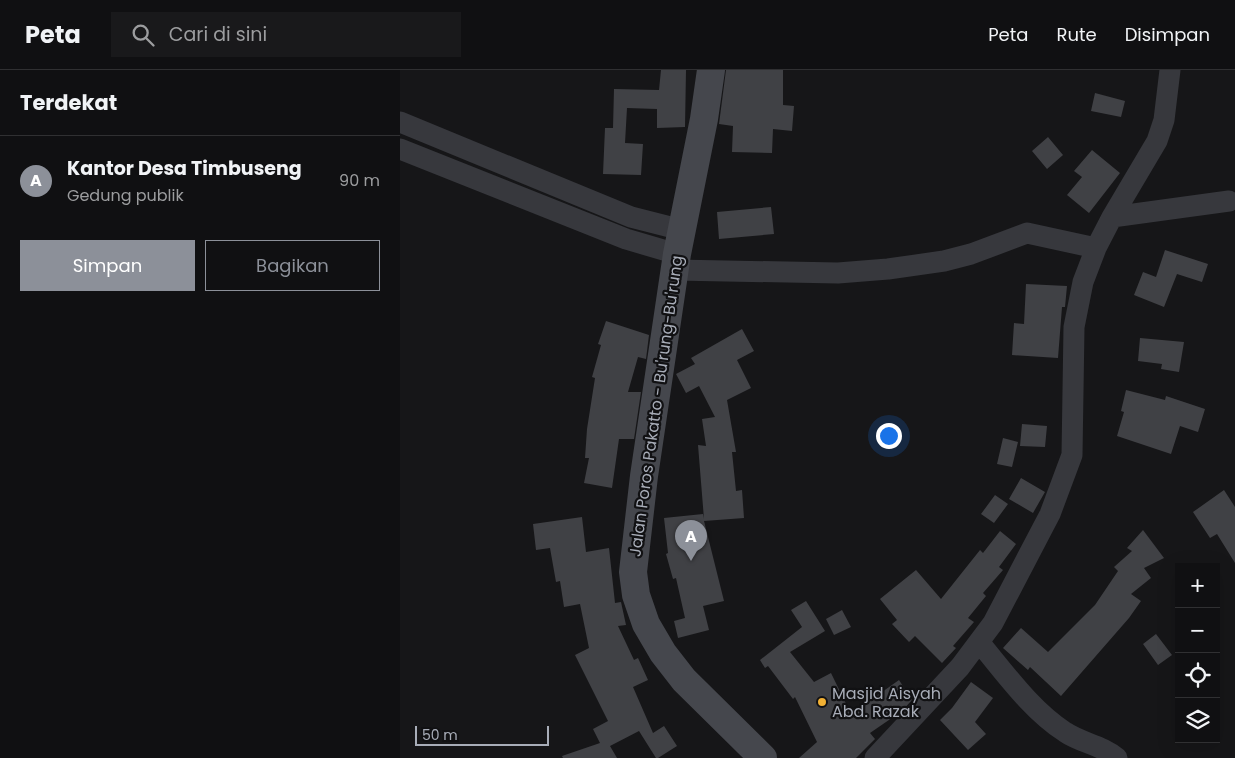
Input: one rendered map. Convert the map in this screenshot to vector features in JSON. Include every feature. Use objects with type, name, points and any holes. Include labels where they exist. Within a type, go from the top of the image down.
[{"type":"main road","name":"Jalan Poros Pakatto - Bu'rung-Bu'rung","points":[[711,70],[704,119],[678,251],[634,546],[633,572],[636,595],[646,624],[663,653],[684,680],[764,758]]},
{"type":"street","points":[[875,758],[960,667],[993,623],[1023,569],[1050,514],[1072,455],[1074,327],[1083,282],[1096,248],[1112,217],[1157,141],[1164,120],[1170,70]]},
{"type":"street","points":[[400,122],[632,217],[678,251]]},
{"type":"street","points":[[400,149],[626,239],[678,251],[838,273],[888,269],[944,261],[971,254],[1026,233],[1096,248]]},
{"type":"street","points":[[550,208],[557,187]]},
{"type":"street","points":[[1112,217],[1229,201]]},
{"type":"street","points":[[626,239],[632,217]]},
{"type":"street","points":[[979,642],[1042,713],[1066,733],[1111,752],[1117,758]]},
{"type":"building","points":[[661,70],[686,70],[685,127],[657,128],[657,109],[627,108],[625,143],[643,144],[641,175],[603,174],[605,128],[613,128],[614,89],[659,90]]},
{"type":"building","points":[[726,70],[783,70],[783,105],[794,106],[792,131],[773,129],[772,153],[732,152],[733,126],[719,124]]},
{"type":"building","points":[[1095,93],[1125,101],[1121,117],[1091,111]]},
{"type":"building","points":[[1048,137],[1063,155],[1047,169],[1032,151]]},
{"type":"building","points":[[1092,150],[1120,173],[1089,213],[1067,195],[1082,177],[1074,171]]},
{"type":"building","points":[[771,207],[774,234],[719,239],[717,212]]},
{"type":"building","points":[[1165,250],[1208,264],[1202,282],[1177,274],[1164,307],[1134,295],[1143,272],[1156,277]]},
{"type":"building","points":[[1026,284],[1067,286],[1065,307],[1062,307],[1058,358],[1012,355],[1014,323],[1024,324]]},
{"type":"building","points":[[606,321],[649,335],[646,359],[638,357],[628,392],[641,392],[634,439],[619,439],[612,488],[584,483],[589,458],[585,458],[587,429],[595,378],[592,377],[601,345],[598,344]]},
{"type":"building","points":[[742,329],[754,351],[737,360],[751,388],[727,400],[736,452],[732,452],[736,491],[742,490],[744,518],[704,521],[724,601],[703,606],[709,630],[678,638],[674,621],[685,618],[676,578],[673,579],[666,554],[668,553],[664,518],[703,514],[704,519],[698,445],[706,446],[702,419],[715,417],[699,386],[686,393],[676,374],[695,364],[691,358]]},
{"type":"building","points":[[1140,338],[1184,342],[1179,372],[1161,369],[1162,364],[1138,361]]},
{"type":"building","points":[[1126,390],[1165,400],[1166,396],[1205,409],[1198,432],[1180,426],[1171,454],[1117,436],[1124,412],[1121,411]]},
{"type":"building","points":[[1022,424],[1047,426],[1045,447],[1020,446]]},
{"type":"building","points":[[1003,438],[1018,442],[1012,467],[997,464]]},
{"type":"building","points":[[1021,478],[1045,492],[1033,513],[1009,499]]},
{"type":"building","points":[[1224,490],[1235,507],[1235,563],[1217,534],[1210,538],[1193,512]]},
{"type":"building","points":[[995,495],[1008,504],[994,523],[981,514]]},
{"type":"building","points":[[582,517],[586,552],[609,548],[615,603],[621,602],[626,625],[618,626],[634,660],[638,658],[648,680],[633,687],[653,733],[664,726],[677,746],[658,758],[656,758],[639,731],[610,746],[617,758],[563,758],[562,756],[600,743],[593,729],[608,721],[575,655],[589,648],[580,604],[564,607],[560,581],[556,582],[550,548],[536,550],[533,524]]},
{"type":"building","points":[[1143,530],[1164,558],[1144,568],[1151,578],[1131,594],[1141,601],[1129,618],[1061,696],[1030,667],[1028,670],[1003,648],[1021,628],[1048,652],[1095,605],[1118,571],[1114,567],[1132,551],[1127,548]]},
{"type":"building","points":[[1000,531],[1016,544],[999,567],[1003,570],[983,593],[986,596],[968,618],[974,622],[953,646],[956,648],[942,663],[915,636],[909,642],[892,624],[897,620],[880,599],[916,570],[941,599],[980,550],[983,553]]},
{"type":"building","points":[[806,601],[825,631],[790,652],[814,682],[831,673],[851,714],[899,680],[912,700],[902,711],[870,733],[875,739],[856,758],[799,758],[817,742],[795,697],[793,699],[768,666],[765,668],[760,660],[802,627],[791,610]]},
{"type":"building","points":[[842,610],[851,627],[834,635],[826,619]]},
{"type":"building","points":[[1156,634],[1172,655],[1158,665],[1143,644]]},
{"type":"building","points":[[971,682],[993,698],[975,722],[986,734],[968,750],[940,720],[952,708]]},
{"type":"place","name":"Kantor Desa Timbuseng","points":[[691,561]]},
{"type":"place","name":"Masjid Aisyah Abd. Razak","points":[[822,702]]}]
